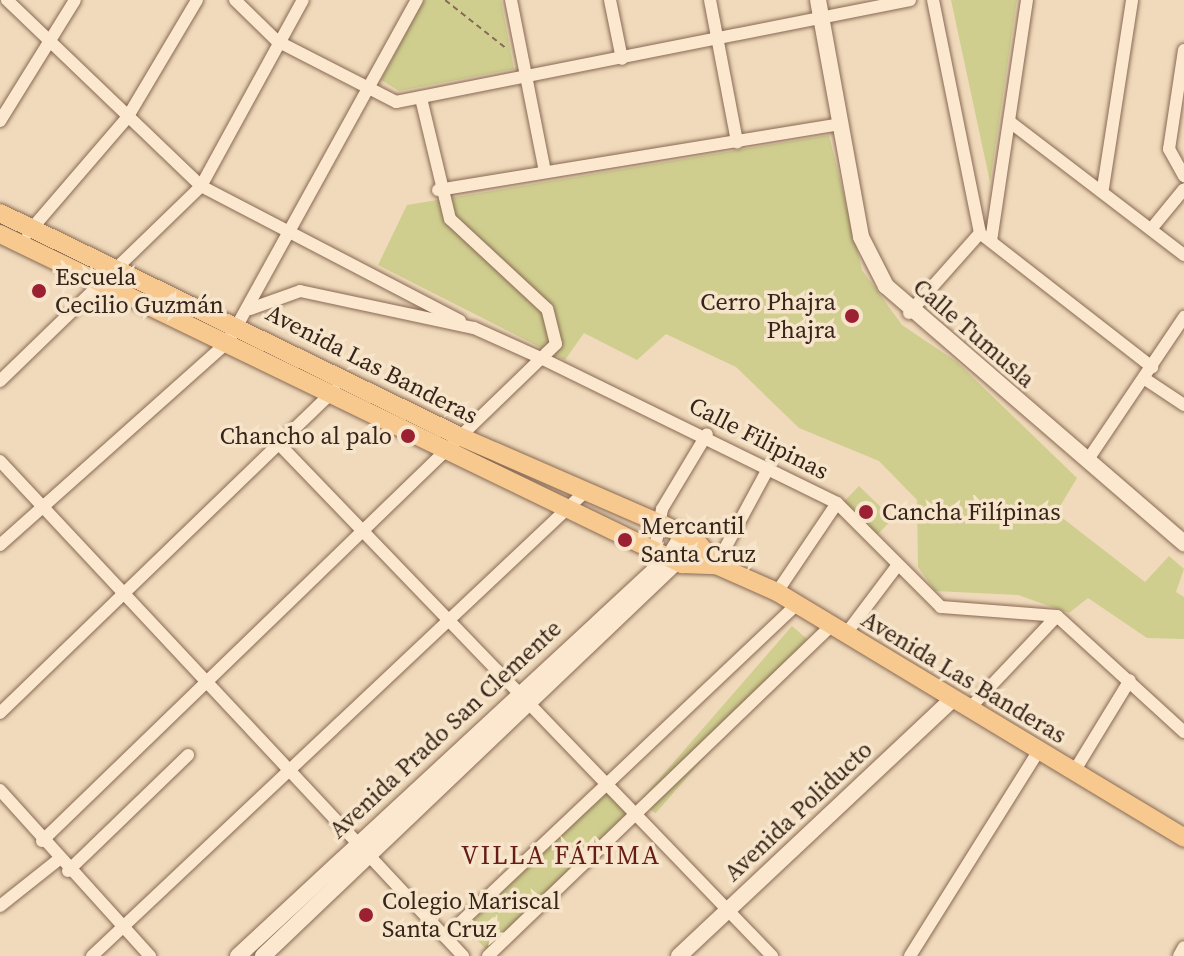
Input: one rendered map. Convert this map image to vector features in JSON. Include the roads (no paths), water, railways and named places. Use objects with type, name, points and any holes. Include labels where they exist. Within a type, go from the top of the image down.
[{"type":"main road","name":"Calle Tumusla","points":[[818,0],[861,237],[909,313],[1184,543]]},
{"type":"main road","name":"Avenida Las Banderas","points":[[0,213],[121,269],[245,317],[452,441],[668,557],[716,565],[777,592],[1184,838]]},
{"type":"main road","name":"Avenida Las Banderas","points":[[0,234],[334,390],[452,441],[587,490],[664,525],[690,539],[716,565]]},
{"type":"main road","name":"Avenida Prado San Clemente","points":[[238,956],[521,690],[690,539]]},
{"type":"main road","name":"Avenida Prado San Clemente","points":[[263,956],[533,704],[668,557]]},
{"type":"main road","name":"Avenida Poliducto","points":[[679,956],[728,909],[960,705]]},
{"type":"street","points":[[7,0],[201,186],[474,328]]},
{"type":"street","points":[[0,121],[75,0]]},
{"type":"street","points":[[20,243],[127,118],[197,0]]},
{"type":"street","points":[[235,0],[277,41],[396,102],[717,41],[910,0]]},
{"type":"street","points":[[0,381],[121,269],[201,186],[277,41],[303,0]]},
{"type":"street","points":[[0,545],[228,342],[293,234],[367,88],[417,0]]},
{"type":"street","points":[[511,0],[545,171]]},
{"type":"street","points":[[610,0],[622,59]]},
{"type":"street","points":[[710,0],[737,142]]},
{"type":"street","points":[[933,0],[980,233],[1184,405]]},
{"type":"street","points":[[991,241],[1027,0]]},
{"type":"street","points":[[1103,188],[1132,0]]},
{"type":"street","points":[[1184,50],[1169,149],[1184,176]]},
{"type":"street","points":[[42,841],[206,684],[360,528],[556,344],[547,309],[460,231],[438,190],[421,98]]},
{"type":"street","points":[[1010,122],[1103,188],[1184,255]]},
{"type":"street","points":[[438,190],[839,124]]},
{"type":"street","points":[[1152,228],[1184,189]]},
{"type":"street","points":[[909,313],[980,233]]},
{"type":"street","name":"Calle Filipinas","points":[[245,317],[300,291],[474,328],[707,434],[837,503],[897,566],[953,611],[1057,616]]},
{"type":"street","points":[[1087,461],[1184,317]]},
{"type":"street","points":[[0,713],[348,376]]},
{"type":"street","points":[[668,557],[662,509],[707,434]]},
{"type":"street","points":[[279,444],[610,781],[772,956]]},
{"type":"street","points":[[0,461],[463,956]]},
{"type":"street","points":[[716,565],[769,467]]},
{"type":"street","points":[[92,956],[289,773],[447,615],[587,490]]},
{"type":"street","points":[[777,592],[837,503]]},
{"type":"street","points":[[488,956],[638,812],[838,630],[897,566]]},
{"type":"street","points":[[445,937],[797,604]]},
{"type":"street","points":[[960,705],[1057,616],[1184,732]]},
{"type":"street","points":[[1075,770],[1130,680]]},
{"type":"street","points":[[932,956],[914,952],[1040,749]]},
{"type":"street","points":[[68,871],[188,755]]},
{"type":"street","points":[[0,790],[58,860],[150,956]]},
{"type":"street","points":[[0,906],[58,860]]},
{"type":"street","points":[[1179,956],[1184,947]]},
{"type":"place","name":"Escuela Cecilio Guzmán","points":[[39,291]]},
{"type":"place","name":"Cerro Phajra Phajra","points":[[852,316]]},
{"type":"place","name":"Chancho al palo","points":[[408,436]]},
{"type":"place","name":"Cancha Filípinas","points":[[866,512]]},
{"type":"place","name":"Mercantil Santa Cruz","points":[[625,540]]},
{"type":"place","name":"Colegio Mariscal Santa Cruz","points":[[366,915]]},
{"type":"district","name":"VILLA FÁTIMA","points":[[561,856]]}]
